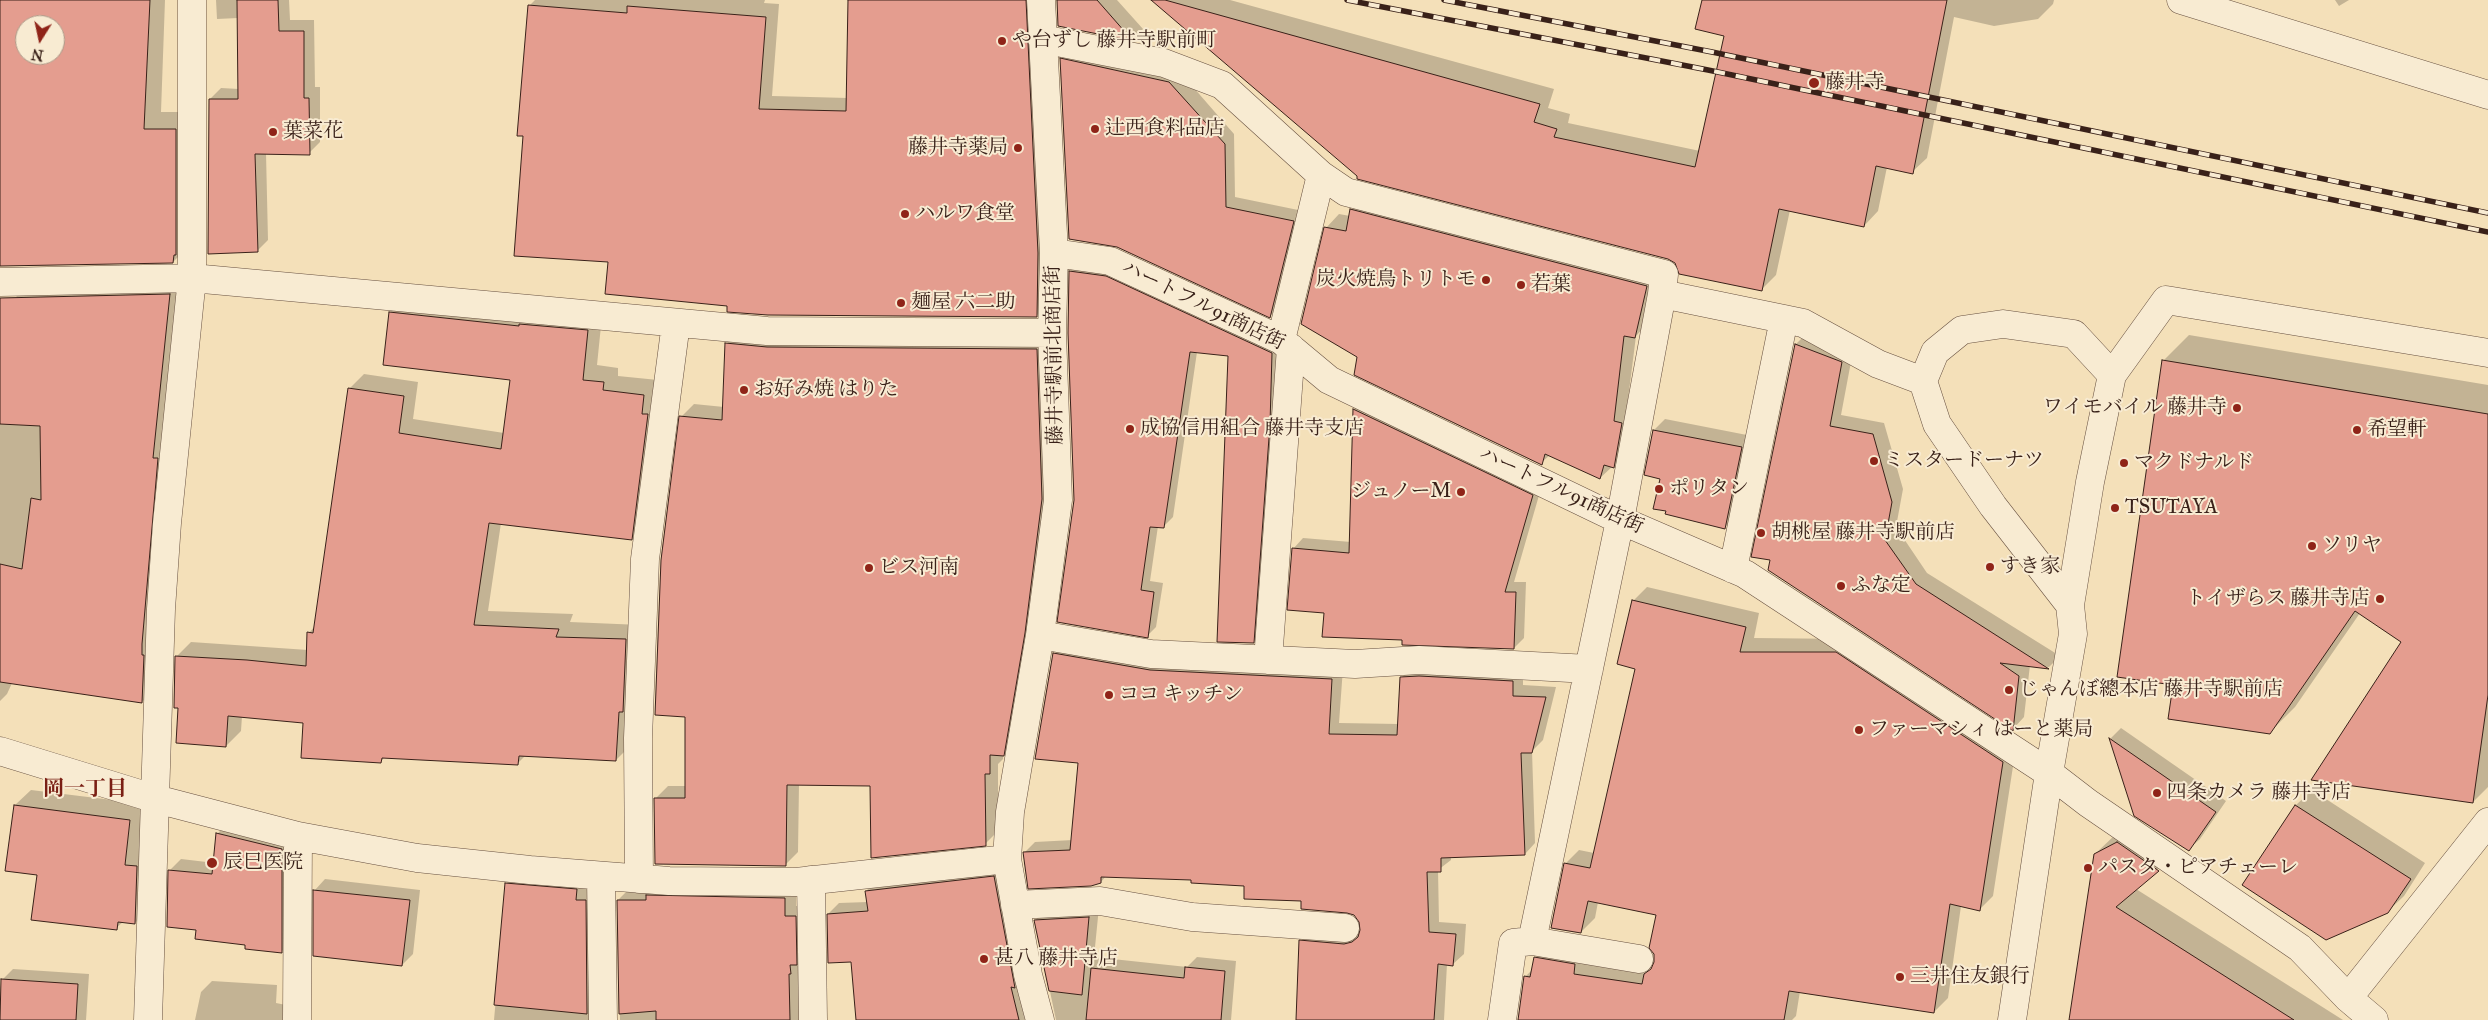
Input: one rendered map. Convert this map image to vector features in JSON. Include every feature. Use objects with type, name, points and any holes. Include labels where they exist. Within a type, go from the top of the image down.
[{"type":"street","points":[[148,1020],[161,609],[167,523],[192,278],[192,0]]},
{"type":"street","name":"藤井寺駅前北商店街","points":[[1040,1020],[1028,975],[1007,859],[1010,812],[1040,634],[1058,500],[1052,333],[1054,253],[1041,0]]},
{"type":"street","points":[[2181,0],[2488,95]]},
{"type":"street","points":[[1042,39],[1164,62],[1222,85],[1321,175],[1346,192],[1664,274],[1662,294],[1620,520],[1532,940]]},
{"type":"street","points":[[1268,660],[1286,344],[1321,175]]},
{"type":"street","name":"ハートフル91商店街","points":[[1054,253],[1110,261],[1286,344],[1330,380],[1620,520],[1745,574],[2049,773],[2088,803],[2300,948],[2348,998],[2374,1020]]},
{"type":"street","points":[[0,282],[192,278],[768,331],[1052,333]]},
{"type":"street","points":[[1662,294],[1803,323],[1878,364],[1923,382]]},
{"type":"street","points":[[2012,1020],[2049,773],[2073,634],[2070,605],[2090,482],[2112,375],[2166,300],[2488,353]]},
{"type":"street","points":[[1734,569],[1784,319]]},
{"type":"street","points":[[639,879],[638,738],[645,559],[676,323]]},
{"type":"street","points":[[2070,605],[1993,506],[1937,424],[1923,382],[1935,352],[1962,330],[2003,324],[2074,334],[2112,375]]},
{"type":"street","points":[[1040,634],[1151,654],[1355,664],[1419,660],[1589,669]]},
{"type":"street","points":[[0,751],[156,798],[298,836],[418,858],[669,882],[811,880],[1007,859]]},
{"type":"street","points":[[2348,998],[2488,822]]},
{"type":"street","points":[[297,1019],[298,836]]},
{"type":"street","points":[[601,876],[603,1020]]},
{"type":"street","points":[[811,880],[813,1020]]},
{"type":"street","points":[[1015,905],[1100,901],[1192,917],[1345,928]]},
{"type":"street","points":[[1502,1020],[1513,943],[1532,940],[1639,960]]},
{"type":"building","points":[[0,0],[150,0],[144,129],[176,129],[176,255],[174,255],[173,263],[0,266]]},
{"type":"building","points":[[237,0],[278,0],[279,31],[304,31],[304,98],[309,98],[310,155],[255,154],[258,252],[208,254],[209,99],[238,99]]},
{"type":"building","points":[[848,0],[1026,0],[1038,253],[1037,317],[768,315],[727,312],[727,306],[605,294],[608,262],[514,256],[523,136],[517,136],[528,5],[627,13],[627,6],[766,17],[759,109],[846,111]]},
{"type":"building","points":[[1057,0],[1097,0],[1133,41],[1058,26]]},
{"type":"building","points":[[1151,0],[1165,0],[1540,104],[1534,122],[1557,129],[1554,137],[1695,167],[1724,36],[1695,29],[1702,0],[1947,0],[1913,174],[1876,166],[1864,227],[1779,209],[1762,291],[1679,274],[1675,263],[1668,259],[1357,179],[1357,176]]},
{"type":"building","points":[[1060,58],[1169,82],[1225,144],[1226,207],[1294,221],[1270,318],[1117,247],[1069,239]]},
{"type":"building","points":[[1350,209],[1647,286],[1635,338],[1624,336],[1614,421],[1622,423],[1614,468],[1604,465],[1600,479],[1545,454],[1542,465],[1354,375],[1357,357],[1301,324],[1324,227],[1346,231]]},
{"type":"building","points":[[1069,271],[1106,276],[1272,353],[1270,424],[1254,643],[1217,642],[1228,356],[1190,352],[1164,528],[1150,527],[1141,590],[1154,592],[1148,638],[1057,622],[1074,500],[1068,333]]},
{"type":"building","points":[[170,294],[153,458],[158,458],[142,644],[142,655],[144,655],[142,703],[0,682],[0,564],[22,569],[31,498],[41,500],[40,426],[0,424],[0,298]]},
{"type":"building","points":[[389,312],[519,326],[519,324],[588,330],[583,380],[604,382],[603,390],[644,395],[642,414],[648,414],[632,540],[489,523],[474,625],[559,629],[556,637],[626,639],[623,712],[619,712],[616,761],[519,756],[518,765],[382,758],[381,763],[301,758],[303,723],[228,716],[226,747],[176,743],[178,708],[174,708],[175,656],[306,666],[307,632],[313,633],[348,388],[404,396],[399,433],[501,449],[510,380],[383,365]]},
{"type":"building","points":[[725,343],[767,347],[1037,349],[1042,499],[1025,633],[1004,756],[990,755],[990,774],[985,774],[986,846],[871,858],[870,786],[787,785],[786,866],[655,864],[654,798],[685,798],[685,717],[655,715],[661,560],[679,416],[722,420]]},
{"type":"building","points":[[1795,344],[1842,362],[1830,426],[1873,434],[1892,502],[1885,540],[1916,584],[2049,669],[2000,663],[2019,676],[2013,731],[1768,570],[1770,560],[1751,557]]},
{"type":"building","name":"ソリヤ","points":[[2162,360],[2488,414],[2488,695],[2473,803],[2311,780],[2401,642],[2355,611],[2270,734],[2168,719],[2173,685],[2117,677]]},
{"type":"building","points":[[1353,409],[1533,495],[1505,592],[1516,592],[1514,649],[1402,645],[1402,640],[1322,637],[1324,613],[1287,610],[1292,548],[1349,553]]},
{"type":"building","points":[[1653,430],[1742,447],[1725,529],[1665,514],[1666,511],[1653,509],[1660,479],[1644,475]]},
{"type":"building","points":[[1632,600],[1746,627],[1740,652],[1836,652],[2003,762],[1980,911],[1950,904],[1934,1013],[1789,991],[1784,1020],[1518,1020],[1524,976],[1530,977],[1534,957],[1575,964],[1574,974],[1642,984],[1644,974],[1651,969],[1654,962],[1654,954],[1649,948],[1656,915],[1588,901],[1581,933],[1551,928],[1564,863],[1590,868],[1635,669],[1617,664]]},
{"type":"building","points":[[1053,653],[1150,670],[1332,679],[1329,734],[1397,735],[1400,677],[1419,676],[1513,681],[1513,696],[1546,697],[1532,753],[1521,753],[1525,855],[1441,858],[1441,872],[1427,872],[1429,932],[1456,934],[1453,966],[1438,964],[1434,1020],[1296,1020],[1299,940],[1344,944],[1352,942],[1358,937],[1360,930],[1359,922],[1354,915],[1301,909],[1301,901],[1244,899],[1244,886],[1191,883],[1191,880],[1101,877],[1101,883],[1091,886],[1028,889],[1023,852],[1070,850],[1078,763],[1035,759]]},
{"type":"building","name":"四条カメラ 藤井寺店","points":[[2109,738],[2216,812],[2189,851],[2134,816]]},
{"type":"building","points":[[14,805],[130,820],[125,865],[137,866],[135,924],[118,922],[117,930],[31,920],[37,875],[5,871]]},
{"type":"building","points":[[2295,805],[2411,879],[2388,913],[2326,940],[2242,885]]},
{"type":"building","points":[[216,833],[282,849],[282,953],[245,949],[245,945],[195,939],[196,930],[167,927],[168,870],[212,874]]},
{"type":"building","points":[[2117,842],[2159,871],[2116,907],[2294,1020],[2069,1020],[2094,854]]},
{"type":"building","points":[[994,876],[1015,988],[1011,987],[1019,1020],[856,1020],[851,962],[828,963],[827,914],[868,911],[865,891]]},
{"type":"building","points":[[505,883],[577,889],[576,900],[586,900],[587,1014],[494,1005]]},
{"type":"building","points":[[313,890],[410,900],[402,966],[313,956]]},
{"type":"building","points":[[646,895],[785,898],[785,916],[796,916],[797,965],[790,965],[790,1020],[656,1020],[656,1011],[619,1014],[617,900],[646,900]]},
{"type":"building","points":[[1089,917],[1082,995],[1049,991],[1034,920]]},
{"type":"building","points":[[1185,967],[1225,971],[1221,1020],[1086,1020],[1091,968],[1184,978]]},
{"type":"building","points":[[1,979],[78,984],[76,1020],[0,1020]]},
{"type":"railway","points":[[1347,0],[1708,70],[2488,232]]},
{"type":"railway","points":[[1444,0],[1712,52],[2488,213]]},
{"type":"place","name":"や台ずし 藤井寺駅前町","points":[[1002,41]]},
{"type":"place","name":"藤井寺","points":[[1814,83]]},
{"type":"place","name":"辻西食料品店","points":[[1095,129]]},
{"type":"place","name":"葉菜花","points":[[273,132]]},
{"type":"place","name":"藤井寺薬局","points":[[1018,148]]},
{"type":"place","name":"ハルワ食堂","points":[[905,214]]},
{"type":"place","name":"炭火焼鳥トリトモ","points":[[1486,280]]},
{"type":"place","name":"若葉","points":[[1521,285]]},
{"type":"place","name":"麺屋 六二助","points":[[901,303]]},
{"type":"place","name":"お好み焼 はりた","points":[[744,390]]},
{"type":"place","name":"ワイモバイル 藤井寺","points":[[2237,408]]},
{"type":"place","name":"成協信用組合 藤井寺支店","points":[[1130,429]]},
{"type":"place","name":"希望軒","points":[[2357,430]]},
{"type":"place","name":"ミスタードーナツ","points":[[1874,461]]},
{"type":"place","name":"マクドナルド","points":[[2124,463]]},
{"type":"place","name":"ポリタン","points":[[1659,489]]},
{"type":"place","name":"ジュノーM","points":[[1461,492]]},
{"type":"place","name":"TSUTAYA","points":[[2115,508]]},
{"type":"place","name":"胡桃屋 藤井寺駅前店","points":[[1761,533]]},
{"type":"place","name":"ソリヤ","points":[[2312,546]]},
{"type":"place","name":"すき家","points":[[1990,567]]},
{"type":"place","name":"ビス河南","points":[[869,568]]},
{"type":"place","name":"ふな定","points":[[1841,586]]},
{"type":"place","name":"トイザらス 藤井寺店","points":[[2380,599]]},
{"type":"place","name":"じゃんぼ總本店 藤井寺駅前店","points":[[2009,690]]},
{"type":"place","name":"ココ キッチン","points":[[1109,695]]},
{"type":"place","name":"ファーマシィ はーと薬局","points":[[1859,730]]},
{"type":"place","name":"四条カメラ 藤井寺店","points":[[2157,793]]},
{"type":"place","name":"辰巳医院","points":[[212,863]]},
{"type":"place","name":"パスタ・ピアチェーレ","points":[[2088,868]]},
{"type":"place","name":"甚八 藤井寺店","points":[[984,959]]},
{"type":"place","name":"三井住友銀行","points":[[1900,977]]},
{"type":"district","name":"岡一丁目","points":[[85,790]]}]
